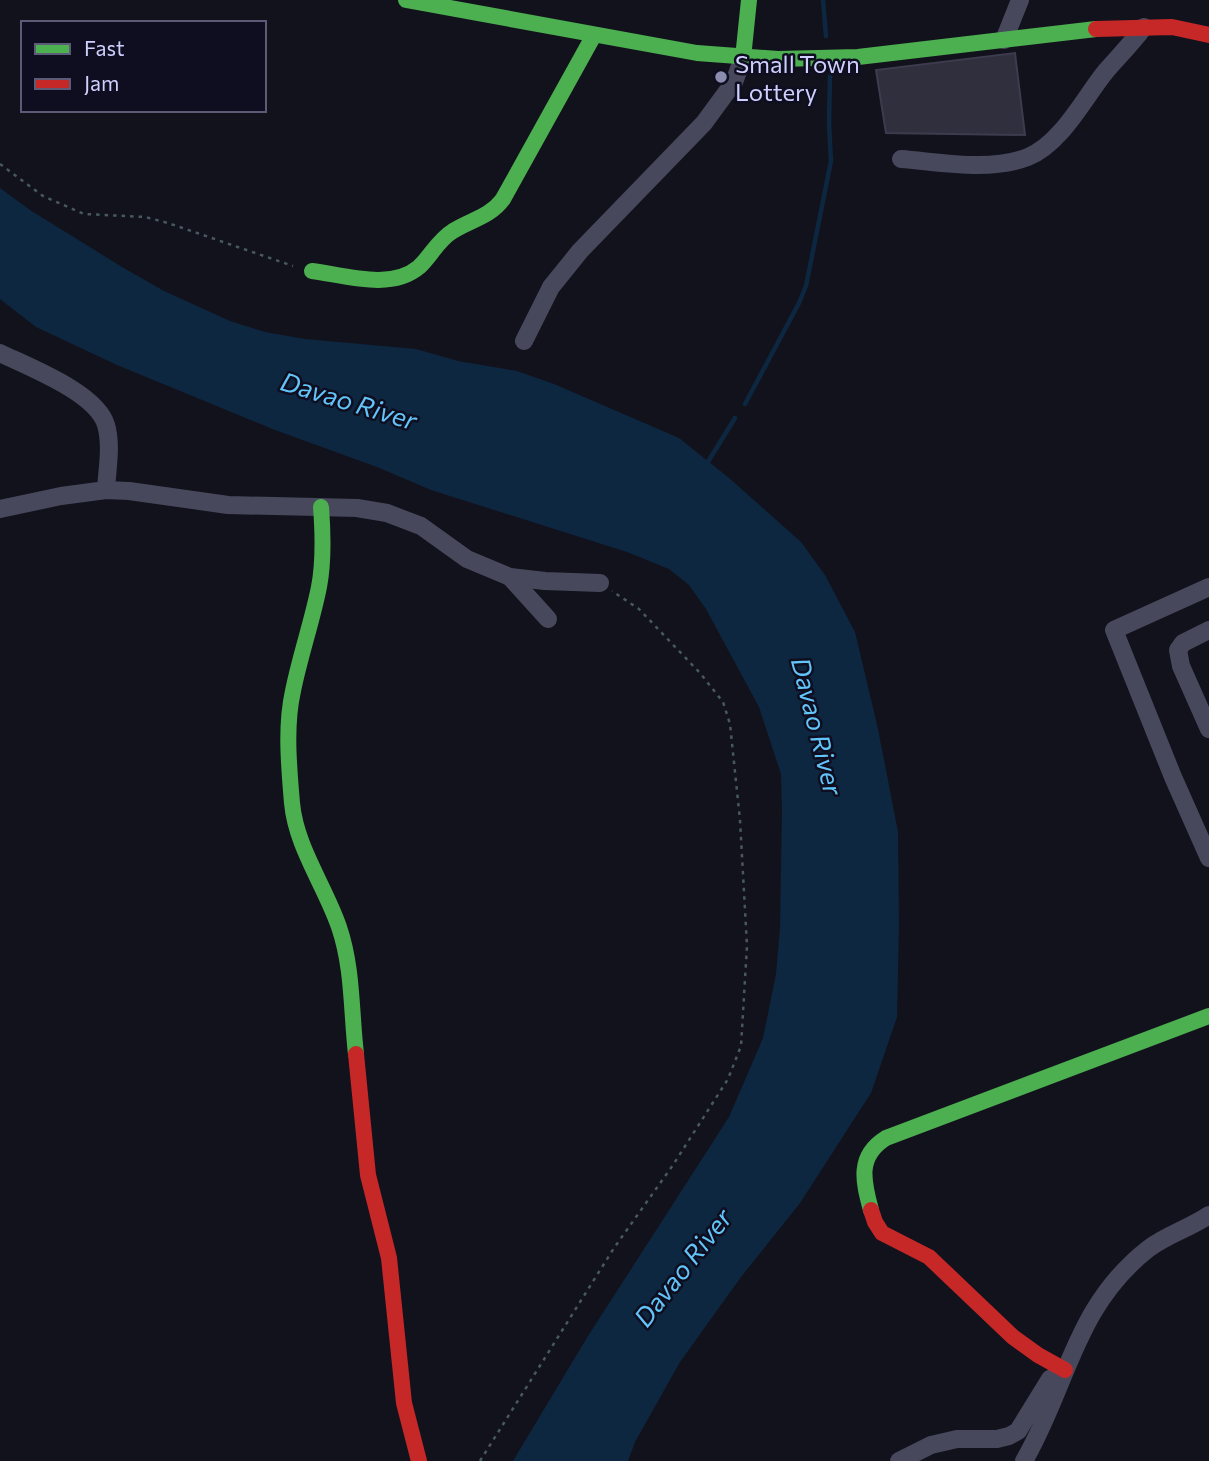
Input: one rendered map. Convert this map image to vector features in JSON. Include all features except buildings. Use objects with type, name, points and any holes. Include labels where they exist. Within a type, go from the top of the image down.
[{"type":"street","points":[[406,0],[698,53],[743,58],[845,58],[1107,28],[1176,28],[1209,34]]},
{"type":"street","points":[[524,341],[551,287],[580,251],[704,123],[734,82],[743,58],[749,0]]},
{"type":"street","points":[[1004,40],[1020,0]]},
{"type":"street","points":[[901,159],[997,163],[1027,157],[1043,149],[1065,127],[1100,79],[1144,27]]},
{"type":"street","points":[[312,271],[390,280],[405,278],[426,261],[443,238],[495,210],[594,35]]},
{"type":"street","points":[[0,353],[87,399],[100,410],[107,426],[106,491]]},
{"type":"street","points":[[0,509],[61,496],[129,491],[228,505],[367,510],[387,513],[421,526],[467,559],[510,577],[600,583]]},
{"type":"street","points":[[321,507],[323,532],[319,584],[292,693],[289,728],[291,797],[299,835],[339,926],[345,948],[352,989],[353,1027],[368,1175],[389,1258],[404,1403],[419,1461]]},
{"type":"street","points":[[510,577],[548,620]]},
{"type":"street","points":[[1209,587],[1114,630],[1209,858]]},
{"type":"street","points":[[1209,630],[1183,643],[1178,650],[1181,666],[1205,710],[1209,729]]},
{"type":"street","points":[[1065,1370],[1041,1359],[1002,1329],[939,1264],[919,1250],[888,1237],[879,1230],[867,1196],[865,1157],[873,1146],[887,1138],[1209,1016]]},
{"type":"street","points":[[1024,1461],[1041,1429],[1084,1325],[1097,1304],[1149,1248],[1209,1215]]},
{"type":"street","points":[[899,1461],[931,1445],[957,1439],[997,1439],[1009,1436],[1018,1431],[1050,1379],[1065,1370]]},
{"type":"path","points":[[0,164],[43,196],[84,214],[145,217],[277,262],[312,271]]},
{"type":"path","points":[[480,1461],[614,1248],[673,1165],[728,1079],[741,1046],[747,946],[740,820],[730,724],[723,702],[700,673],[639,609],[600,583]]},
{"type":"water","name":"Davao River","points":[[0,188],[30,210],[122,267],[164,291],[230,321],[265,332],[305,339],[416,349],[458,361],[517,371],[554,384],[679,438],[801,542],[825,575],[855,632],[898,832],[897,1017],[871,1093],[800,1203],[741,1277],[680,1362],[635,1442],[628,1461],[513,1461],[588,1336],[729,1117],[763,1038],[776,974],[780,928],[782,810],[781,774],[759,707],[706,609],[689,585],[669,569],[627,552],[431,490],[117,365],[36,327],[0,299]]},
{"type":"waterway","points":[[823,0],[826,36]]},
{"type":"waterway","points":[[745,404],[806,286],[831,161],[830,76]]},
{"type":"waterway","points":[[706,465],[735,418]]},
{"type":"traffic: fast","points":[[406,0],[697,53],[778,59],[858,57],[1096,29]]},
{"type":"traffic: fast","points":[[743,58],[749,0]]},
{"type":"traffic: fast","points":[[312,271],[367,280],[408,274],[419,267],[448,235],[498,205],[594,35]]},
{"type":"traffic: fast","points":[[321,507],[321,577],[291,704],[288,732],[290,775],[292,803],[299,835],[344,942],[356,1054]]},
{"type":"traffic: fast","points":[[871,1210],[866,1189],[866,1161],[870,1153],[886,1138],[1209,1016]]},
{"type":"traffic: jam","points":[[1096,29],[1172,27],[1209,35]]},
{"type":"traffic: jam","points":[[356,1054],[368,1175],[389,1258],[404,1403],[419,1461]]},
{"type":"traffic: jam","points":[[871,1210],[882,1233],[929,1257],[1013,1337],[1065,1370]]},
{"type":"place","name":"Small Town Lottery","points":[[721,77]]}]
